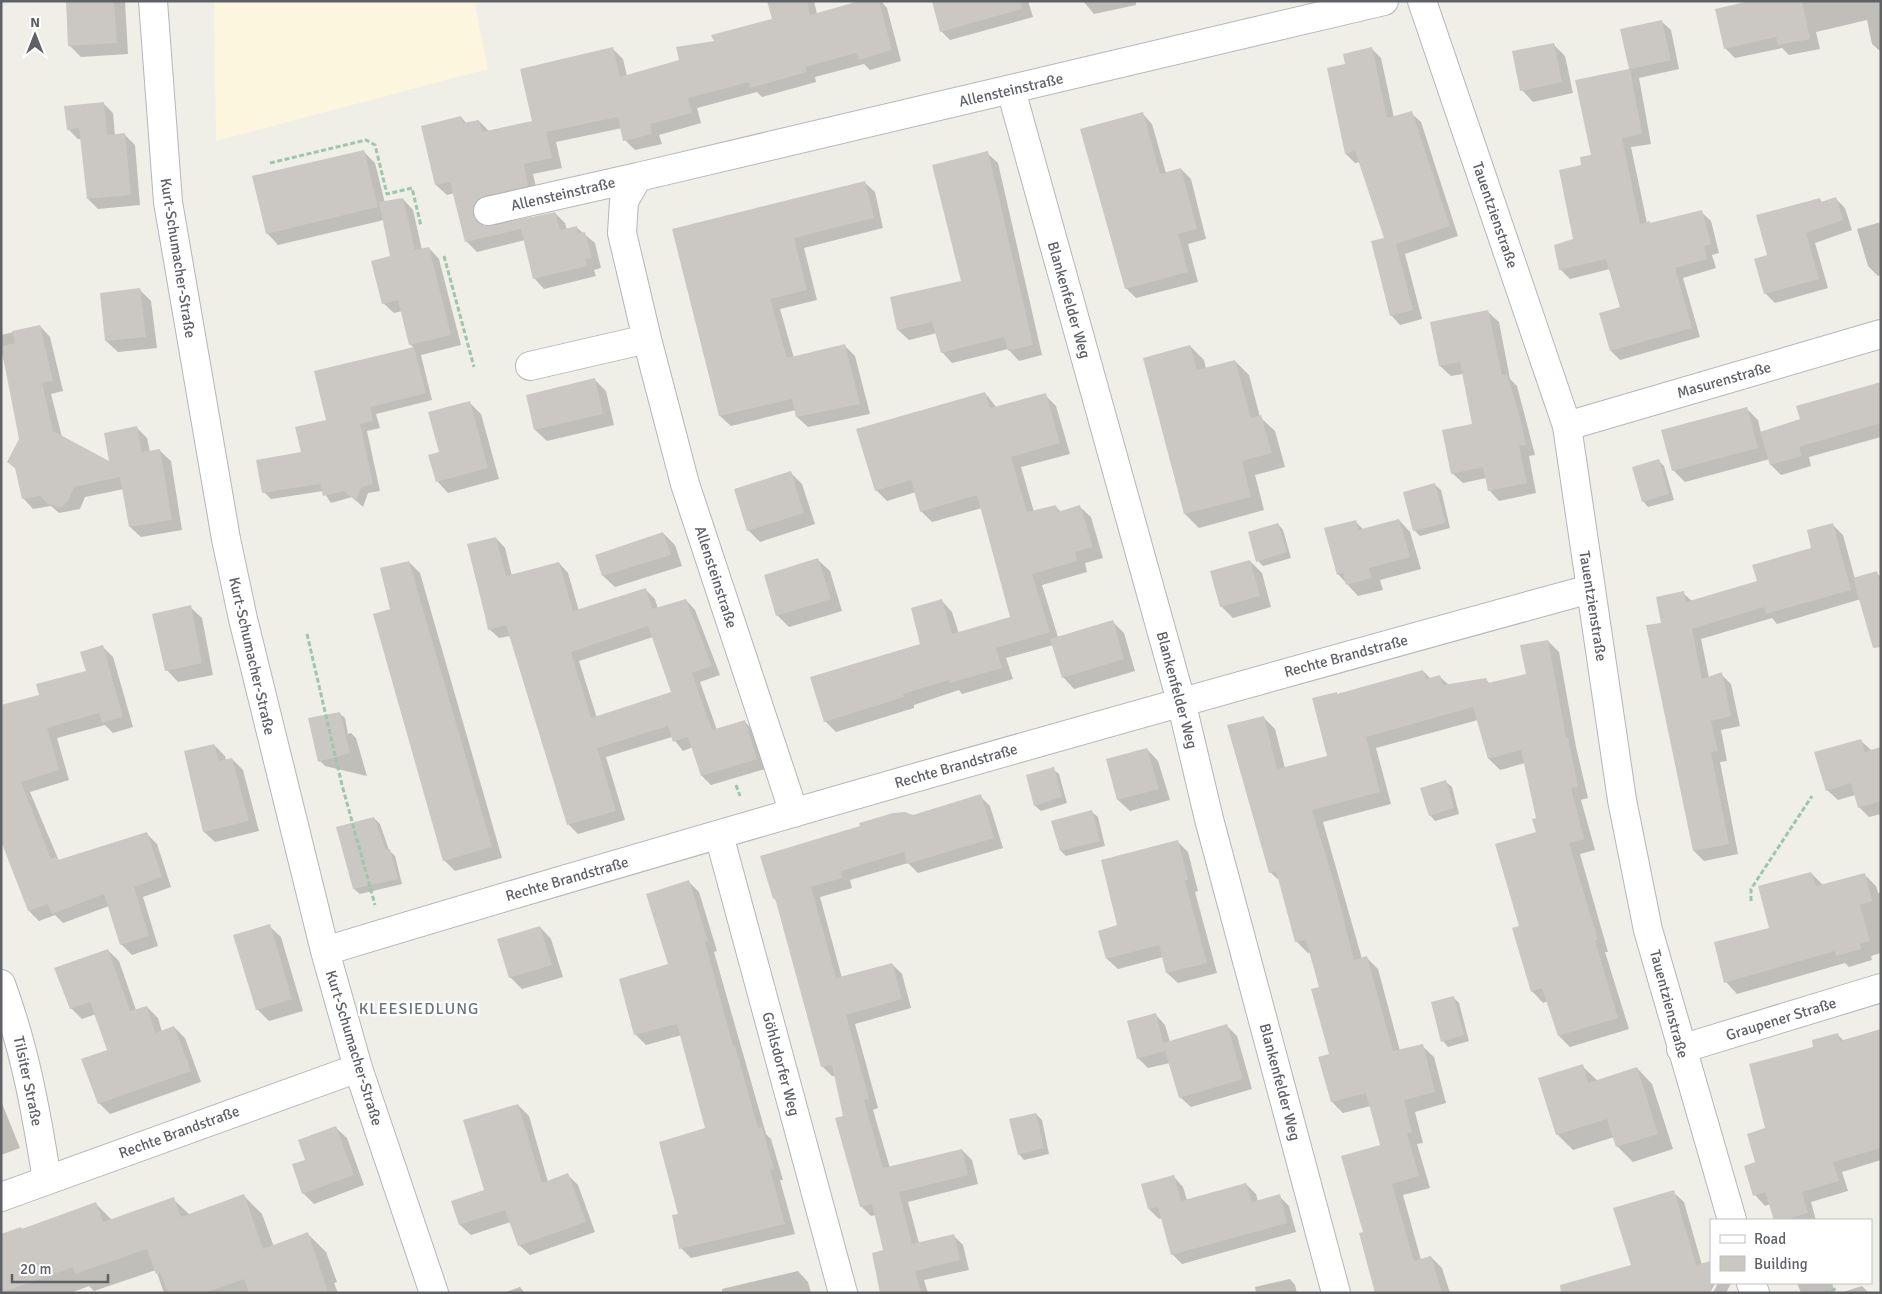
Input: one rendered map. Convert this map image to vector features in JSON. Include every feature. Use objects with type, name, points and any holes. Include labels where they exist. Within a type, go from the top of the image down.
[{"type":"street","name":"Kurt-Schumacher-Straße","points":[[153,1],[168,202],[226,539],[287,805],[325,951],[358,1068],[434,1293]]},
{"type":"street","name":"Allensteinstraße","points":[[488,211],[1011,90],[1384,1]]},
{"type":"street","name":"Tauentzienstraße","points":[[1422,1],[1567,426],[1622,800],[1648,930],[1732,1219]]},
{"type":"street","name":"Blankenfelder Weg","points":[[1011,90],[1181,701],[1209,819],[1336,1293]]},
{"type":"street","name":"Allensteinstraße","points":[[638,177],[624,201],[622,233],[647,339],[685,484],[794,813]]},
{"type":"street","name":"Masurenstraße","points":[[1567,426],[1881,334]]},
{"type":"street","points":[[530,366],[647,339]]},
{"type":"street","name":"Rechte Brandstraße","points":[[325,951],[1181,701],[1590,589]]},
{"type":"street","name":"Göhlsdorfer Weg","points":[[719,835],[844,1293]]},
{"type":"street","name":"Tilsiter Straße","points":[[1,984],[16,1024],[34,1095],[47,1180]]},
{"type":"street","name":"Graupener Straße","points":[[1681,1049],[1881,988]]},
{"type":"street","name":"Rechte Brandstraße","points":[[1,1197],[358,1068]]},
{"type":"path","points":[[270,163],[366,140],[375,145],[387,194],[412,188],[421,226]]},
{"type":"path","points":[[444,256],[474,367]]},
{"type":"path","points":[[307,634],[342,785],[382,934]]},
{"type":"path","points":[[1751,901],[1751,889],[1812,796]]},
{"type":"path","points":[[1824,1293],[1838,1288]]},
{"type":"shaded area","points":[[214,1],[487,1],[475,5],[488,69],[216,141]]},
{"type":"building","points":[[66,1],[114,1],[117,43],[68,46]]},
{"type":"building","points":[[767,1],[807,1],[810,15],[859,1],[879,1],[892,50],[859,60],[856,53],[805,67],[807,72],[750,88],[749,82],[688,98],[692,113],[650,124],[652,134],[623,141],[618,117],[546,132],[552,158],[524,164],[528,186],[478,199],[473,206],[473,215],[476,221],[483,226],[491,226],[555,212],[560,230],[577,226],[578,233],[585,232],[592,258],[585,259],[587,266],[533,279],[521,229],[465,242],[450,182],[435,185],[421,126],[461,116],[463,123],[479,120],[482,132],[532,121],[520,69],[613,47],[620,77],[679,60],[676,47],[714,41],[711,35],[772,19]]},
{"type":"building","points":[[932,1],[1021,1],[1022,9],[940,32]]},
{"type":"building","points":[[1750,1],[1802,1],[1810,39],[1778,45],[1776,37],[1724,49],[1715,9]]},
{"type":"building","points":[[1662,20],[1671,60],[1630,69],[1642,134],[1622,138],[1640,224],[1702,210],[1711,244],[1704,246],[1707,259],[1675,268],[1692,328],[1610,351],[1599,313],[1620,307],[1606,259],[1559,270],[1554,245],[1573,239],[1559,170],[1581,165],[1580,157],[1591,155],[1575,80],[1629,69],[1620,29]]},
{"type":"building","points":[[1554,43],[1562,82],[1520,91],[1512,51]]},
{"type":"building","points":[[1372,47],[1387,118],[1412,111],[1450,226],[1396,244],[1413,310],[1390,316],[1371,241],[1384,238],[1355,151],[1345,154],[1327,68],[1345,64],[1343,54]]},
{"type":"building","points":[[104,102],[107,135],[125,133],[131,195],[87,199],[79,128],[67,130],[64,106]]},
{"type":"building","points":[[1143,112],[1160,174],[1181,168],[1197,229],[1178,234],[1188,272],[1125,289],[1080,129]]},
{"type":"building","points":[[364,150],[378,207],[266,234],[252,176]]},
{"type":"building","points":[[988,151],[1033,345],[1008,351],[1004,337],[941,353],[932,322],[897,330],[890,297],[961,281],[932,165]]},
{"type":"building","points":[[865,181],[874,218],[794,238],[807,290],[770,299],[787,358],[845,344],[860,404],[796,417],[792,399],[719,416],[672,229]]},
{"type":"building","points":[[1836,197],[1843,220],[1806,233],[1819,279],[1764,294],[1754,259],[1767,255],[1756,215],[1820,198],[1821,202]]},
{"type":"building","points":[[403,198],[415,250],[429,247],[451,335],[409,345],[398,300],[382,304],[371,261],[390,256],[379,202]]},
{"type":"building","points":[[140,288],[146,337],[105,341],[100,293]]},
{"type":"building","points":[[1488,310],[1502,375],[1507,374],[1526,445],[1519,446],[1527,483],[1488,491],[1483,467],[1451,474],[1442,430],[1472,424],[1460,362],[1439,366],[1430,322]]},
{"type":"building","points":[[40,325],[53,381],[42,383],[53,431],[109,461],[104,433],[137,426],[142,452],[160,449],[172,520],[129,527],[120,477],[74,487],[68,501],[61,507],[48,504],[40,496],[22,499],[15,468],[7,462],[19,439],[1,346],[15,343],[12,331]]},
{"type":"building","points":[[1190,345],[1197,370],[1235,360],[1251,418],[1261,415],[1272,453],[1242,461],[1251,497],[1184,514],[1143,358]]},
{"type":"building","points":[[414,347],[426,393],[370,407],[373,421],[360,424],[373,484],[361,487],[356,501],[344,491],[323,496],[320,484],[262,493],[256,460],[301,452],[295,427],[326,420],[314,371]]},
{"type":"building","points":[[595,378],[603,414],[534,430],[526,395]]},
{"type":"building","points":[[1881,382],[1881,423],[1799,447],[1802,456],[1770,465],[1760,432],[1800,419],[1796,406]]},
{"type":"building","points":[[985,392],[990,408],[1046,393],[1060,443],[1011,457],[1027,512],[1056,505],[1058,512],[1080,505],[1093,547],[1075,552],[1077,561],[1032,574],[1050,632],[996,648],[1002,668],[950,683],[949,680],[903,694],[904,697],[824,722],[810,677],[920,644],[911,608],[942,599],[952,634],[1010,617],[977,495],[920,512],[911,480],[875,491],[856,429]]},
{"type":"building","points":[[470,401],[488,468],[436,482],[428,455],[439,452],[428,412]]},
{"type":"building","points":[[1747,407],[1758,448],[1672,471],[1661,430]]},
{"type":"building","points":[[1659,459],[1669,494],[1642,502],[1632,467]]},
{"type":"building","points":[[791,471],[804,513],[747,531],[734,489]]},
{"type":"building","points":[[1435,483],[1446,523],[1413,531],[1403,492]]},
{"type":"building","points":[[1399,519],[1410,557],[1369,568],[1372,578],[1346,585],[1343,573],[1337,575],[1324,528],[1356,520],[1358,530]]},
{"type":"building","points":[[1278,523],[1287,552],[1256,562],[1248,532]]},
{"type":"building","points":[[1833,523],[1851,590],[1766,614],[1764,607],[1692,629],[1702,679],[1722,672],[1731,716],[1711,721],[1718,751],[1711,752],[1729,844],[1693,851],[1646,625],[1661,623],[1656,597],[1684,591],[1686,602],[1757,581],[1752,565],[1811,548],[1807,530]]},
{"type":"building","points":[[663,532],[671,555],[602,576],[595,555]]},
{"type":"building","points":[[496,537],[506,576],[559,562],[573,611],[646,588],[652,609],[686,599],[712,666],[692,673],[712,730],[745,720],[757,759],[701,776],[688,737],[673,742],[668,726],[597,748],[616,811],[567,825],[506,625],[488,630],[467,544]],"holes":[[[648,626],[671,692],[591,718],[571,652]]]},
{"type":"building","points":[[818,558],[831,599],[776,616],[764,575]]},
{"type":"building","points":[[1250,560],[1260,596],[1220,607],[1210,571]]},
{"type":"building","points":[[409,561],[492,847],[443,861],[373,614],[390,609],[380,568]]},
{"type":"building","points":[[1877,571],[1881,585],[1881,647],[1873,648],[1853,578]]},
{"type":"building","points":[[191,605],[202,663],[165,671],[152,614]]},
{"type":"building","points":[[1113,620],[1124,659],[1062,678],[1050,639]]},
{"type":"building","points":[[1548,640],[1566,737],[1568,737],[1578,787],[1571,788],[1584,839],[1569,843],[1598,940],[1595,941],[1618,1018],[1558,1036],[1542,988],[1531,992],[1512,928],[1519,926],[1495,844],[1536,832],[1532,819],[1536,818],[1521,750],[1488,759],[1473,707],[1366,737],[1380,792],[1312,810],[1337,893],[1354,960],[1367,956],[1393,1051],[1423,1044],[1435,1092],[1404,1100],[1412,1132],[1407,1133],[1419,1176],[1392,1184],[1414,1261],[1431,1256],[1442,1293],[1375,1293],[1359,1233],[1363,1232],[1341,1156],[1380,1145],[1366,1093],[1331,1102],[1318,1057],[1329,1054],[1311,989],[1319,987],[1306,940],[1295,942],[1276,871],[1269,873],[1227,725],[1264,716],[1277,769],[1327,756],[1312,698],[1337,692],[1337,694],[1423,670],[1426,679],[1440,675],[1443,685],[1486,678],[1488,683],[1526,674],[1520,645]]},
{"type":"building","points":[[103,645],[123,717],[102,723],[99,713],[47,728],[59,770],[21,782],[51,859],[56,857],[58,860],[147,832],[162,877],[134,887],[149,936],[120,945],[104,894],[52,914],[48,904],[28,911],[1,841],[1,705],[39,695],[36,684],[86,671],[80,652]]},
{"type":"building","points":[[340,712],[350,753],[318,762],[308,718]]},
{"type":"building","points":[[1861,739],[1865,752],[1881,747],[1881,801],[1858,808],[1851,783],[1826,791],[1814,752]]},
{"type":"building","points":[[214,744],[219,761],[232,758],[249,821],[203,832],[184,751]]},
{"type":"building","points":[[1147,748],[1159,789],[1117,800],[1106,759]]},
{"type":"building","points":[[1054,767],[1062,797],[1034,806],[1026,775]]},
{"type":"building","points":[[1446,780],[1454,808],[1429,816],[1420,788]]},
{"type":"building","points":[[981,794],[994,838],[907,864],[904,852],[841,871],[843,878],[811,887],[836,978],[892,963],[902,999],[846,1015],[869,1099],[864,1100],[883,1168],[962,1149],[968,1175],[899,1192],[912,1244],[954,1234],[960,1260],[915,1271],[921,1293],[880,1293],[872,1253],[883,1250],[872,1204],[860,1207],[835,1118],[843,1116],[832,1065],[821,1067],[775,898],[773,899],[760,856],[860,826],[859,823],[893,813],[905,812],[913,815]]},
{"type":"building","points":[[1092,810],[1100,841],[1060,851],[1051,821]]},
{"type":"building","points":[[374,817],[386,850],[390,849],[398,879],[353,889],[336,827]]},
{"type":"building","points":[[1178,840],[1188,880],[1185,881],[1207,963],[1166,973],[1159,945],[1106,959],[1098,931],[1117,925],[1101,860]]},
{"type":"building","points":[[1811,872],[1816,886],[1865,873],[1872,901],[1860,905],[1870,941],[1860,944],[1861,949],[1836,956],[1835,951],[1724,983],[1714,942],[1769,928],[1758,886]]},
{"type":"building","points":[[689,880],[708,941],[705,942],[733,1046],[735,1046],[758,1128],[762,1127],[774,1169],[770,1170],[785,1224],[679,1249],[672,1215],[678,1214],[659,1142],[705,1128],[677,1024],[634,1035],[619,979],[668,964],[646,894]]},
{"type":"building","points":[[270,924],[292,999],[256,1010],[233,935]]},
{"type":"building","points":[[540,926],[552,965],[509,978],[497,939]]},
{"type":"building","points":[[108,949],[130,1011],[147,1006],[155,1033],[174,1026],[191,1071],[98,1104],[81,1059],[107,1050],[90,1002],[70,1009],[54,968]]},
{"type":"building","points":[[1454,996],[1464,1035],[1441,1042],[1431,1002]]},
{"type":"building","points":[[1156,1013],[1163,1043],[1227,1024],[1243,1079],[1179,1098],[1165,1051],[1137,1059],[1127,1021]]},
{"type":"building","points":[[1881,1029],[1881,1148],[1833,1162],[1839,1181],[1802,1192],[1808,1213],[1787,1219],[1774,1219],[1765,1192],[1753,1196],[1744,1166],[1755,1162],[1747,1134],[1765,1128],[1749,1064],[1813,1047],[1812,1040],[1838,1033],[1840,1041]]},
{"type":"building","points":[[1583,1064],[1588,1083],[1637,1067],[1658,1134],[1616,1147],[1607,1119],[1556,1135],[1538,1078]]},
{"type":"building","points":[[518,1104],[542,1183],[568,1173],[586,1222],[518,1246],[505,1210],[459,1225],[451,1201],[484,1190],[463,1120]]},
{"type":"building","points":[[1036,1113],[1044,1148],[1018,1155],[1009,1119]]},
{"type":"building","points":[[336,1126],[354,1175],[302,1194],[292,1164],[305,1160],[298,1140]]},
{"type":"building","points":[[1174,1175],[1181,1201],[1246,1183],[1252,1202],[1280,1194],[1287,1223],[1171,1255],[1158,1207],[1148,1209],[1141,1184]]},
{"type":"building","points":[[1674,1190],[1696,1265],[1710,1261],[1711,1293],[1561,1293],[1560,1285],[1631,1265],[1613,1208]]},
{"type":"building","points":[[244,1194],[263,1249],[308,1232],[328,1293],[249,1293],[244,1279],[205,1293],[168,1293],[160,1272],[156,1274],[147,1249],[75,1274],[73,1267],[1,1293],[1,1234],[21,1227],[22,1229],[96,1202],[103,1222],[174,1197],[181,1217]]},
{"type":"district","name":"KLEESIEDLUNG","points":[[419,1009]]}]
